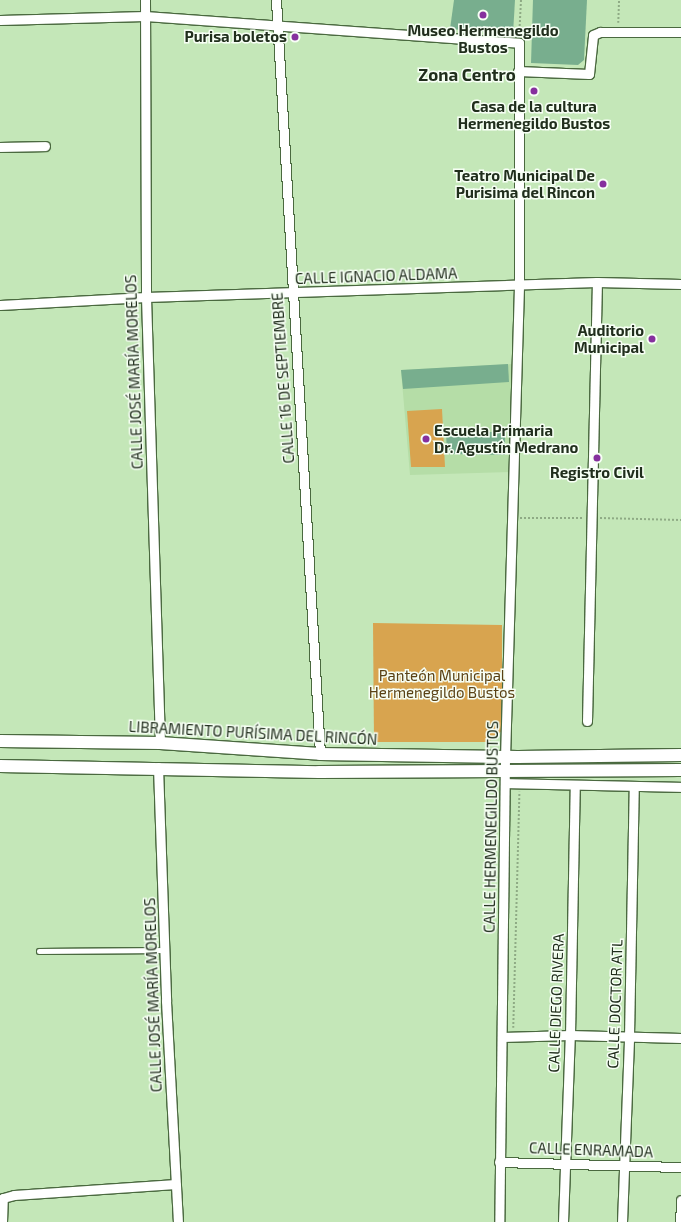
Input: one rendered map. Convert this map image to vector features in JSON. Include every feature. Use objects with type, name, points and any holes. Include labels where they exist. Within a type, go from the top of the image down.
[{"type":"main road","name":"LIBRAMIENTO PURÍSIMA DEL RINCÓN","points":[[0,741],[160,743],[320,754],[505,757],[681,755]]},
{"type":"main road","points":[[0,766],[158,767],[506,778],[681,770]]},
{"type":"street","name":"CALLE JOSÉ MARÍA MORELOS","points":[[145,0],[146,297],[160,743]]},
{"type":"street","name":"CALLE 16 DE SEPTIEMBRE","points":[[276,0],[276,25],[320,754]]},
{"type":"street","points":[[0,20],[145,16],[519,43]]},
{"type":"street","points":[[518,71],[589,74],[593,35],[600,32],[618,31],[681,32]]},
{"type":"street","name":"CALLE HERMENEGILDO BUSTOS","points":[[499,1222],[506,778],[505,757],[519,286],[519,43]]},
{"type":"street","points":[[0,147],[45,146]]},
{"type":"street","points":[[587,721],[597,282]]},
{"type":"street","name":"CALLE IGNACIO ALDAMA","points":[[0,305],[146,297],[519,286],[597,282],[681,284]]},
{"type":"street","name":"CALLE JOSÉ MARÍA MORELOS","points":[[158,767],[178,1222]]},
{"type":"street","points":[[506,778],[519,784],[681,787]]},
{"type":"street","name":"CALLE DIEGO RIVERA","points":[[563,1222],[570,1035],[575,785]]},
{"type":"street","name":"CALLE DOCTOR ATL","points":[[622,1222],[629,1036],[634,786]]},
{"type":"street","points":[[502,1037],[570,1035],[681,1038]]},
{"type":"street","name":"CALLE ENRAMADA","points":[[500,1162],[681,1167]]},
{"type":"street","points":[[2,1222],[1,1207],[3,1198],[14,1194],[176,1184]]},
{"type":"street","points":[[680,1222],[681,1200]]},
{"type":"lane","points":[[39,951],[165,950]]},
{"type":"path","points":[[519,43],[521,0]]},
{"type":"path","points":[[618,31],[619,0]]},
{"type":"path","name":"CALLE HERMENEGILDO BUSTOS","points":[[513,1037],[519,784]]},
{"type":"shaded area","name":"Escuela Primaria Dr. Agustín Medrano","points":[[513,364],[510,472],[410,475],[401,370]]},
{"type":"green space","name":"Escuela Primaria Dr. Agustín Medrano","points":[[442,409],[445,467],[411,467],[407,411]]},
{"type":"green space","name":"Panteón Municipal Hermenegildo Bustos","points":[[373,623],[502,625],[502,731],[488,742],[374,742]]},
{"type":"building","name":"Museo Hermenegildo Bustos","points":[[454,0],[515,0],[513,34],[450,29]]},
{"type":"building","points":[[533,0],[587,0],[584,60],[578,65],[531,63]]},
{"type":"building","points":[[508,364],[509,382],[403,389],[401,370]]},
{"type":"building","name":"Escuela Primaria Dr. Agustín Medrano","points":[[446,432],[505,432],[505,455],[447,454]]},
{"type":"place","name":"Museo Hermenegildo Bustos","points":[[483,15]]},
{"type":"place","name":"Purisa boletos","points":[[295,37]]},
{"type":"place","name":"Casa de la cultura Hermenegildo Bustos","points":[[534,91]]},
{"type":"place","name":"Teatro Municipal De Purisima del Rincon","points":[[603,184]]},
{"type":"place","name":"Auditorio Municipal","points":[[652,339]]},
{"type":"place","name":"Escuela Primaria Dr. Agustín Medrano","points":[[426,439]]},
{"type":"place","name":"Registro Civil","points":[[597,458]]},
{"type":"district","name":"Zona Centro","points":[[467,75]]}]
